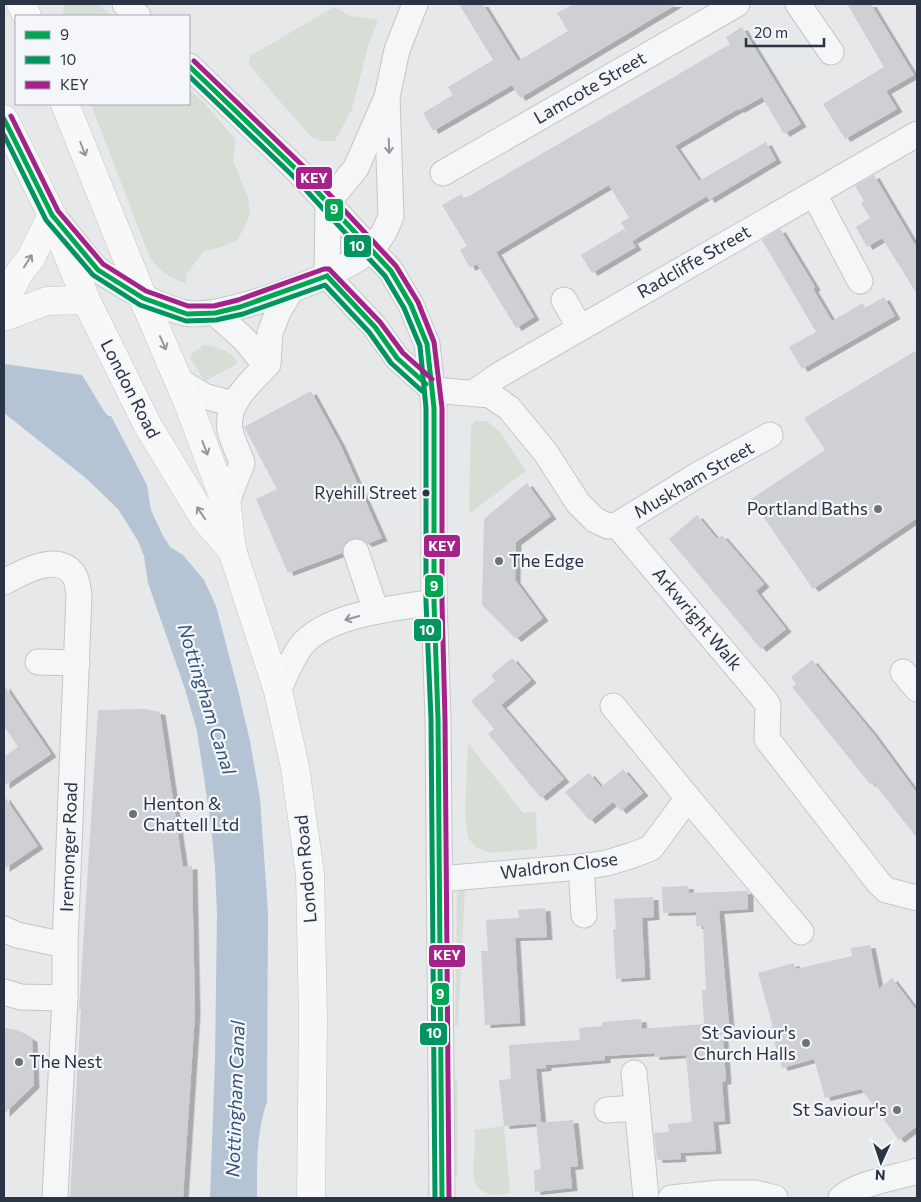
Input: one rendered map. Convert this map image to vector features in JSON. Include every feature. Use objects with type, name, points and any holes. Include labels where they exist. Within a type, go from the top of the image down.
[{"type":"main road","name":"London Road","points":[[66,105],[143,298],[178,380],[227,507],[232,550],[278,691],[295,766],[310,874],[313,1017],[311,1198]]},
{"type":"main road","name":"London Road","points":[[4,119],[52,215],[86,300],[148,426],[204,518],[232,550]]},
{"type":"main road","points":[[4,302],[20,273],[31,258],[52,215]]},
{"type":"main road","points":[[4,317],[47,301],[86,300]]},
{"type":"street","points":[[125,4],[137,15]]},
{"type":"street","points":[[415,4],[397,50],[387,98],[356,168],[328,202],[326,276],[375,327],[397,358],[433,390],[490,396],[509,408],[546,453],[578,503],[595,520],[608,526],[617,525]]},
{"type":"street","name":"Lamcote Street","points":[[443,173],[737,4]]},
{"type":"street","points":[[798,4],[831,52]]},
{"type":"street","points":[[190,67],[298,171],[392,271],[414,310],[427,344],[433,390],[434,602],[438,703],[442,1198]]},
{"type":"street","points":[[143,298],[187,314],[215,313],[292,289],[326,276],[352,264],[371,249],[384,234],[391,216],[387,98]]},
{"type":"street","name":"Radcliffe Street","points":[[473,393],[499,374],[814,194],[915,141]]},
{"type":"street","points":[[814,194],[860,281]]},
{"type":"street","name":"London Road","points":[[52,215],[98,270],[143,298]]},
{"type":"street","points":[[178,380],[204,396],[223,401],[246,388],[266,357],[270,332],[278,312],[292,289]]},
{"type":"street","points":[[564,300],[580,328]]},
{"type":"street","points":[[215,313],[266,357]]},
{"type":"street","points":[[223,401],[242,464],[237,479],[229,492],[227,507]]},
{"type":"street","name":"Muskham Street","points":[[617,525],[770,435]]},
{"type":"street","name":"Arkwright Walk","points":[[617,525],[763,698],[768,705],[767,739],[878,882],[886,890],[917,898]]},
{"type":"street","points":[[356,552],[376,612]]},
{"type":"street","name":"Iremonger Road","points":[[4,582],[40,565],[56,565],[71,571],[76,579],[79,596],[65,945],[65,998],[55,1198]]},
{"type":"street","points":[[278,691],[293,658],[302,645],[317,632],[338,622],[376,612],[434,602]]},
{"type":"street","points":[[38,662],[77,663]]},
{"type":"street","points":[[613,706],[801,932]]},
{"type":"street","name":"Waldron Close","points":[[439,880],[580,867],[633,855],[651,848],[688,798]]},
{"type":"street","points":[[580,867],[584,915]]},
{"type":"street","points":[[4,929],[17,935],[65,945]]},
{"type":"street","points":[[4,992],[21,997],[65,998]]},
{"type":"street","points":[[634,1074],[646,1198]]},
{"type":"street","points":[[607,1110],[637,1108]]},
{"type":"street","points":[[840,1198],[869,1185],[917,1171]]},
{"type":"street","points":[[671,1198],[719,1193],[755,1193],[775,1198]]},
{"type":"shaded area","points":[[98,4],[110,15],[63,15],[64,5]]},
{"type":"shaded area","points":[[334,7],[350,16],[378,20],[369,43],[352,109],[335,141],[320,141],[311,137],[248,64],[250,56]]},
{"type":"shaded area","points":[[190,90],[206,105],[236,140],[233,160],[248,198],[250,214],[237,240],[203,252],[186,275],[186,283],[166,274],[150,258],[91,105],[190,105]]},
{"type":"shaded area","points":[[204,345],[223,350],[238,363],[205,381],[190,358],[193,353]]},
{"type":"shaded area","points":[[475,421],[487,421],[500,432],[526,471],[469,514],[471,427]]},
{"type":"shaded area","points":[[468,743],[523,813],[536,811],[537,849],[491,853],[477,848],[468,838],[465,813]]},
{"type":"shaded area","points":[[465,889],[458,1026],[455,1025],[457,892]]},
{"type":"shaded area","points":[[446,1063],[457,1082],[457,1177],[445,1160]]},
{"type":"shaded area","points":[[504,1126],[510,1193],[492,1195],[481,1190],[476,1184],[473,1167],[474,1130]]},
{"type":"water","name":"Nottingham Canal","points":[[4,364],[82,375],[104,411],[108,416],[111,416],[147,485],[151,510],[162,534],[170,547],[183,555],[204,580],[216,606],[250,741],[260,799],[268,912],[267,1102],[259,1137],[257,1198],[210,1198],[215,1060],[217,914],[215,867],[211,825],[197,731],[185,689],[148,583],[144,556],[138,541],[118,509],[87,479],[4,413]]},
{"type":"building","points":[[459,4],[483,4],[518,61],[568,31],[557,13],[573,4],[677,4],[520,98],[512,85],[433,131],[423,113],[453,95],[448,87],[493,60]]},
{"type":"building","points":[[847,4],[871,4],[914,75],[886,91],[897,109],[845,139],[823,104],[884,67]]},
{"type":"building","points":[[742,27],[801,124],[784,134],[762,97],[675,146],[699,181],[766,142],[776,160],[709,200],[707,196],[632,241],[621,222],[629,218],[609,185],[496,252],[534,317],[516,328],[477,264],[470,268],[460,250],[467,246],[442,205],[461,194],[464,199],[730,44],[726,37]]},
{"type":"building","points":[[874,175],[917,248],[917,294],[882,238],[867,247],[856,227],[870,218],[861,203],[864,201],[855,186]]},
{"type":"building","points":[[624,229],[636,247],[592,273],[581,255]]},
{"type":"building","points":[[780,229],[815,287],[813,289],[832,321],[863,303],[865,308],[884,297],[895,316],[802,369],[789,347],[816,332],[762,240]]},
{"type":"building","points":[[917,350],[917,518],[813,589],[751,499],[825,450],[804,418]]},
{"type":"building","points":[[311,391],[340,444],[382,538],[367,544],[359,538],[351,539],[345,543],[342,553],[288,573],[256,499],[277,489],[244,427]]},
{"type":"building","name":"The Edge","points":[[527,483],[551,516],[516,542],[515,580],[543,618],[516,639],[482,605],[484,519]]},
{"type":"building","points":[[697,515],[717,539],[722,535],[764,584],[756,591],[786,629],[761,649],[669,539]]},
{"type":"building","points":[[512,658],[531,680],[501,705],[564,779],[541,798],[488,734],[494,729],[471,701],[495,681],[491,675]]},
{"type":"building","points":[[812,660],[872,732],[917,793],[917,838],[873,782],[870,784],[792,687],[796,684],[791,677]]},
{"type":"building","points":[[4,685],[51,754],[4,786],[4,757],[18,747],[4,726]]},
{"type":"building","points":[[145,709],[160,712],[183,867],[192,866],[195,1013],[183,1198],[70,1198],[81,1010],[79,1010],[98,710]]},
{"type":"building","points":[[623,769],[643,793],[621,811],[613,802],[590,821],[565,792],[589,773],[601,787]]},
{"type":"building","points":[[4,796],[38,846],[4,869]]},
{"type":"building","points":[[688,886],[689,893],[748,891],[748,909],[719,911],[729,1024],[722,1025],[726,1081],[722,1082],[725,1121],[713,1122],[716,1151],[680,1153],[681,1159],[657,1160],[654,1133],[669,1132],[668,1124],[692,1122],[686,1055],[654,1057],[654,1053],[605,1056],[605,1060],[546,1065],[546,1068],[536,1069],[541,1123],[504,1126],[499,1080],[511,1079],[509,1045],[580,1040],[579,1028],[602,1026],[602,1022],[641,1019],[642,1029],[704,1024],[702,990],[706,990],[703,926],[696,926],[696,912],[663,913],[662,887]]},
{"type":"building","points":[[653,897],[654,917],[642,918],[645,977],[616,979],[613,929],[616,929],[614,899]]},
{"type":"building","points":[[545,908],[547,937],[515,938],[520,1023],[485,1025],[481,951],[488,951],[486,920],[519,918],[518,910]]},
{"type":"building","points":[[870,945],[879,989],[892,978],[917,1011],[917,1126],[899,1140],[861,1089],[825,1098],[814,1059],[782,1068],[770,1027],[773,1027],[758,973],[794,963],[796,969],[852,956],[851,948]]},
{"type":"building","name":"The Nest","points":[[4,1028],[18,1030],[32,1039],[34,1085],[4,1114]]},
{"type":"building","points":[[573,1120],[578,1166],[570,1167],[572,1188],[535,1192],[534,1170],[541,1169],[536,1123]]},
{"type":"transit line","name":"KEY","points":[[194,61],[303,166],[396,266],[418,302],[434,342],[442,408],[442,602],[445,719],[449,1198]]},
{"type":"transit line","name":"9","points":[[190,67],[298,171],[391,271],[411,305],[427,344],[434,408],[434,602],[438,719],[442,1198]]},
{"type":"transit line","name":"10","points":[[190,77],[293,176],[385,276],[404,308],[420,346],[426,408],[426,602],[431,719],[435,1198]]},
{"type":"transit line","name":"KEY","points":[[11,116],[58,211],[103,264],[146,291],[188,306],[214,306],[238,300],[324,269],[329,269],[380,322],[403,353],[432,379]]},
{"type":"transit line","name":"9","points":[[4,119],[52,215],[98,270],[143,298],[187,314],[215,313],[240,307],[327,276]]},
{"type":"transit line","name":"10","points":[[4,135],[46,220],[93,275],[140,305],[186,321],[216,320],[243,314],[325,285],[369,332],[391,363],[422,391]]},
{"type":"transit line","name":"9","points":[[327,276],[375,327],[397,358],[426,384]]},
{"type":"place","name":"Ryehill Street","points":[[426,493]]},
{"type":"place","name":"Portland Baths","points":[[878,509]]},
{"type":"place","name":"The Edge","points":[[499,561]]},
{"type":"place","name":"Henton & Chattell Ltd","points":[[133,814]]},
{"type":"place","name":"St Saviour's Church Halls","points":[[806,1043]]},
{"type":"place","name":"The Nest","points":[[19,1062]]},
{"type":"place","name":"St Saviour's","points":[[897,1110]]}]
